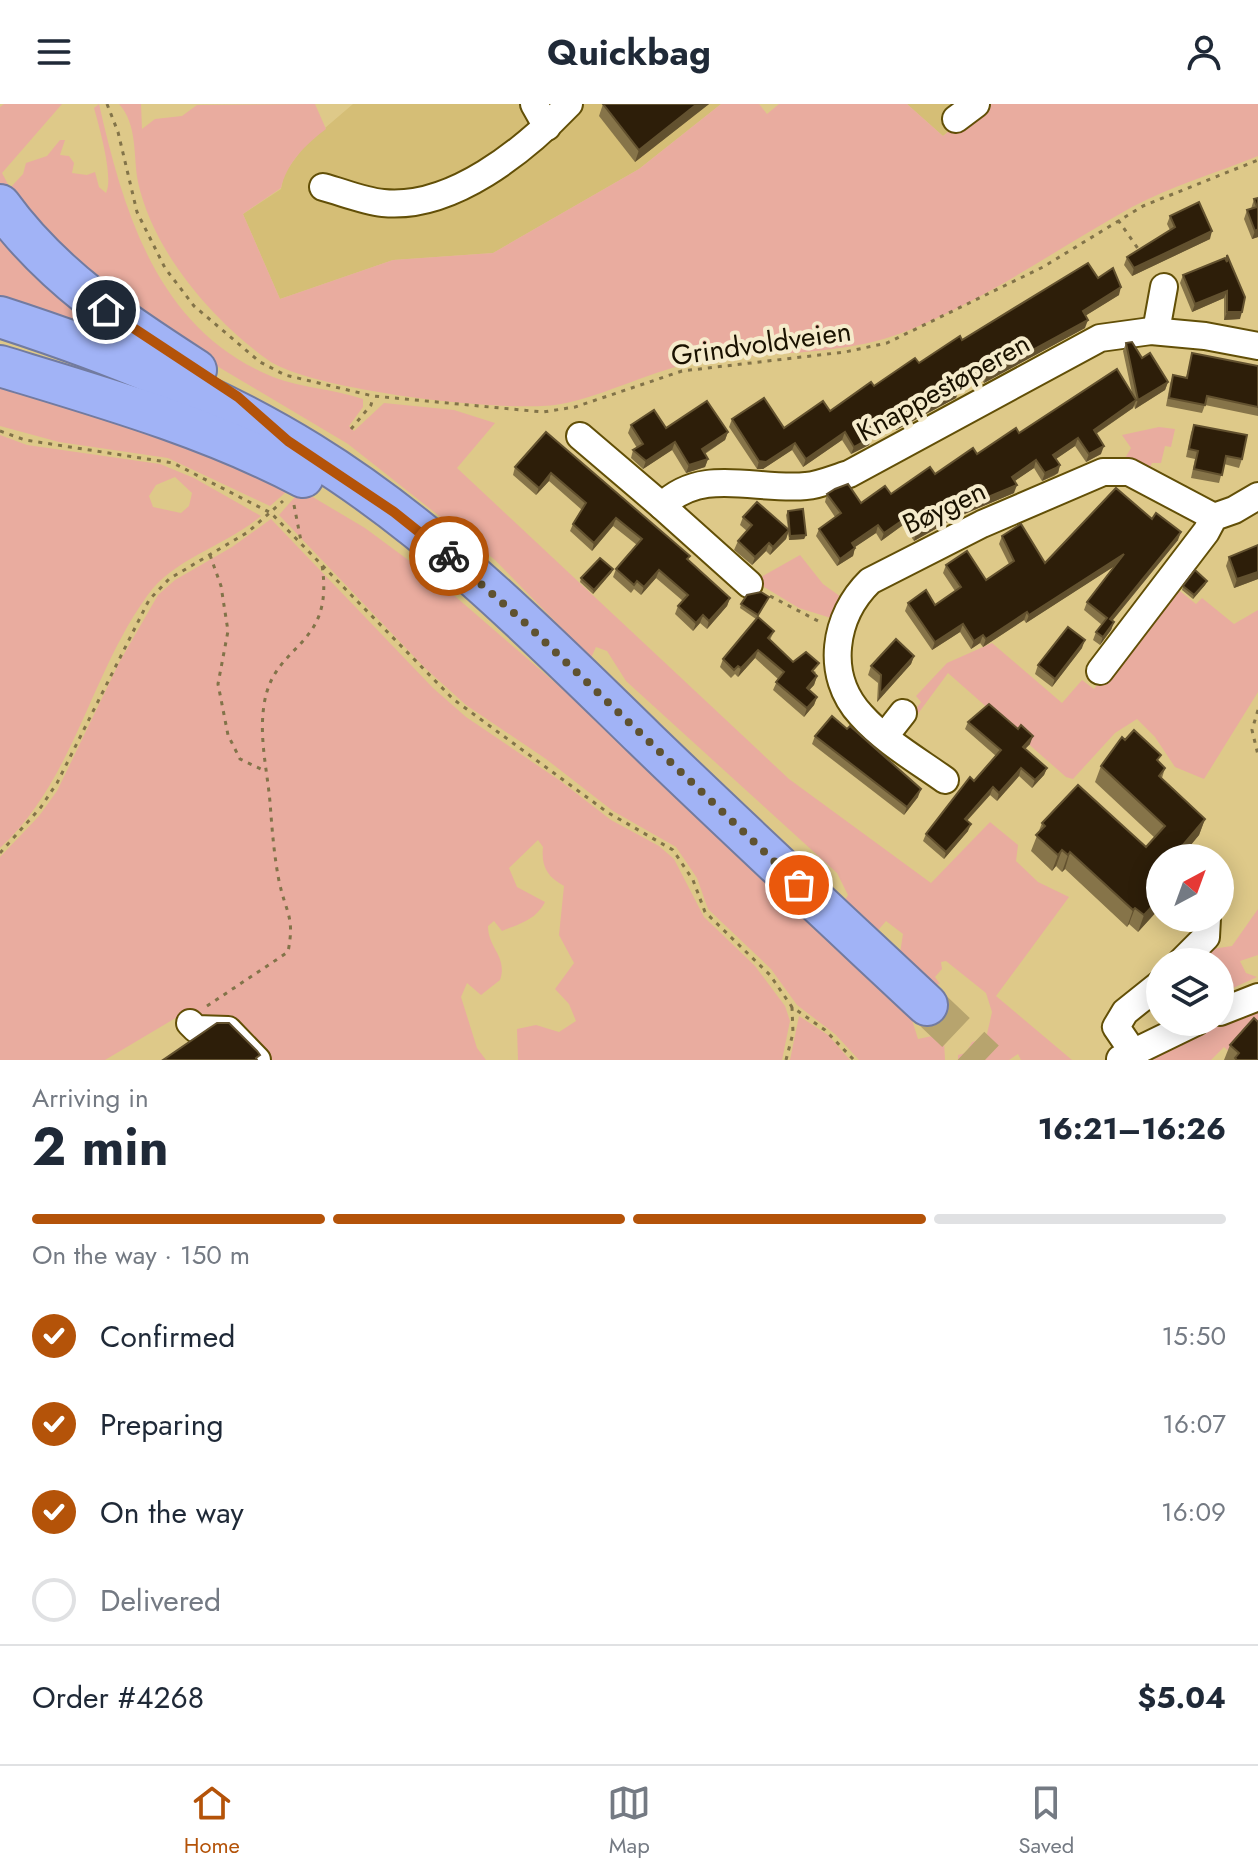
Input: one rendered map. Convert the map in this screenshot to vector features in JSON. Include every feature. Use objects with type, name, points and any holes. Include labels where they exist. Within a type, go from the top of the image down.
[{"type":"highway","points":[[0,205],[39,252],[82,292],[130,328],[238,397],[288,441]]},
{"type":"highway","points":[[0,317],[154,372],[288,441],[394,512],[469,573],[927,1005]]},
{"type":"highway","points":[[0,366],[147,413],[248,451],[338,495],[429,557],[469,573]]},
{"type":"street","points":[[534,104],[547,127]]},
{"type":"street","points":[[323,187],[383,203],[417,202],[510,161],[569,104]]},
{"type":"street","points":[[1156,331],[1164,287]]},
{"type":"street","name":"Knappestøperen","points":[[662,506],[678,490],[688,487],[732,483],[807,486],[849,474],[1083,346],[1116,335],[1156,331],[1258,346]]},
{"type":"street","points":[[580,436],[749,584]]},
{"type":"street","name":"Bøygen","points":[[945,780],[861,716],[844,688],[839,669],[839,628],[858,593],[885,570],[1090,475],[1129,472],[1214,517]]},
{"type":"street","points":[[1100,671],[1206,532],[1214,517],[1258,496]]},
{"type":"street","points":[[885,736],[903,713]]},
{"type":"street","points":[[1195,948],[1206,937],[1206,932]]},
{"type":"street","points":[[1146,995],[1106,1025],[1126,1056],[1167,1036]]},
{"type":"street","points":[[1234,1006],[1258,997]]},
{"type":"street","points":[[190,1023],[196,1029],[228,1030],[257,1060]]},
{"type":"path","name":"Grindvoldveien","points":[[107,104],[145,232],[165,268],[194,306],[224,335],[270,369],[373,396],[458,406],[553,412],[682,371],[866,349],[898,339],[966,308],[1043,267],[1118,220],[1178,191],[1258,160]]},
{"type":"path","points":[[1118,220],[1164,287]]},
{"type":"path","points":[[351,429],[371,405],[373,396]]},
{"type":"path","points":[[0,431],[25,440],[173,463],[271,513],[423,671],[472,715],[565,778],[616,818],[673,850],[693,880],[705,912],[770,975],[792,1007],[831,1035],[854,1060]]},
{"type":"path","points":[[294,501],[302,544]]},
{"type":"path","points":[[0,853],[41,807],[57,783],[149,600],[169,579],[271,513]]},
{"type":"path","points":[[210,555],[221,586],[228,631],[218,684],[228,735],[240,759],[264,771]]},
{"type":"path","points":[[190,1023],[193,1015],[288,952],[294,924],[280,885],[264,771],[264,706],[268,688],[322,615],[325,586],[322,565]]},
{"type":"path","points":[[749,584],[808,617],[839,628]]},
{"type":"path","points":[[1258,710],[1252,730],[1258,755]]},
{"type":"path","points":[[786,1060],[793,1033],[792,1007]]},
{"type":"shaded area","points":[[4,104],[62,104],[2,173],[10,188],[23,174],[26,163],[47,156],[60,140],[65,140],[60,155],[69,156],[74,163],[72,173],[87,175],[95,172],[99,187],[106,193],[107,164],[94,108],[99,104],[121,186],[152,264],[174,299],[201,330],[234,356],[284,381],[363,399],[363,407],[349,426],[354,431],[384,403],[454,410],[495,423],[457,468],[789,779],[931,883],[990,822],[1018,845],[1016,861],[1038,882],[1069,897],[996,996],[1072,1060],[1021,1060],[1018,1054],[1009,1060],[958,1060],[958,1055],[966,1053],[972,1042],[987,1034],[992,1012],[986,993],[946,961],[941,962],[942,969],[935,977],[940,984],[933,985],[900,953],[903,934],[886,921],[875,934],[844,902],[848,895],[837,873],[626,681],[607,651],[596,647],[591,658],[495,560],[348,444],[121,309],[0,188],[0,107]]},
{"type":"shaded area","points":[[119,104],[141,104],[142,129],[155,119],[182,116],[197,105],[315,104],[326,129],[298,155],[281,188],[243,214],[280,299],[393,260],[493,253],[639,169],[721,104],[759,104],[767,114],[779,104],[907,104],[943,136],[982,104],[1258,104],[1258,156],[1147,199],[969,302],[886,338],[833,349],[698,362],[561,404],[499,406],[365,390],[290,371],[268,360],[206,304],[171,258],[146,208],[138,182],[129,121]]},
{"type":"shaded area","points":[[353,104],[721,104],[639,169],[493,253],[393,260],[280,299],[243,214],[281,189],[284,174],[304,146]]},
{"type":"shaded area","points":[[907,104],[982,104],[943,136]]},
{"type":"shaded area","points":[[0,220],[115,338],[0,298]]},
{"type":"shaded area","points":[[0,377],[293,486],[270,506],[168,458],[59,442],[0,426]]},
{"type":"shaded area","points":[[1159,427],[1175,429],[1171,447],[1165,446],[1161,463],[1152,463],[1149,470],[1124,460],[1131,448],[1122,435]]},
{"type":"shaded area","points":[[0,435],[27,445],[160,464],[194,478],[261,516],[171,572],[147,596],[110,659],[46,791],[25,821],[0,848]],"holes":[[[175,477],[192,493],[189,506],[181,513],[153,507],[149,496],[156,485]]]},
{"type":"shaded area","points":[[301,490],[365,528],[442,585],[691,800],[920,1012],[912,1020],[918,1039],[937,1035],[944,1041],[945,1060],[859,1060],[835,1034],[797,1005],[771,969],[708,909],[697,878],[676,847],[613,811],[546,759],[466,705],[425,668],[279,515]]},
{"type":"shaded area","points":[[271,519],[433,688],[466,717],[559,780],[611,820],[659,846],[674,859],[704,917],[755,966],[785,1006],[790,1021],[782,1060],[518,1060],[517,1029],[536,1025],[559,1032],[576,1021],[569,1004],[555,989],[574,963],[559,935],[564,886],[546,870],[543,847],[538,840],[509,868],[517,887],[545,902],[532,917],[502,931],[494,921],[488,926],[502,965],[500,980],[481,995],[467,983],[461,997],[477,1048],[486,1060],[263,1060],[184,1013],[105,1060],[0,1060],[0,857],[39,816],[57,791],[120,661],[158,595],[175,580],[232,547]]},
{"type":"shaded area","points":[[800,555],[823,584],[841,597],[834,619],[799,608],[754,581]]},
{"type":"shaded area","points":[[1175,587],[1196,604],[1202,598],[1234,624],[1258,610],[1258,692],[1204,779],[1175,767],[1155,737],[1137,719],[1115,733],[1073,779],[1066,777],[948,673],[906,730],[906,723],[921,702],[916,696],[947,663],[992,643],[1062,703],[1082,680],[1094,689]]},
{"type":"shaded area","points":[[1258,909],[1258,955],[1240,961],[1246,973],[1257,977],[1234,988],[1234,948],[1219,948],[1232,946]]},
{"type":"shaded area","points":[[1258,1009],[1258,1036],[1234,1056],[1224,1047],[1211,1060],[1136,1060],[1185,1036],[1234,1036],[1234,1017]]},
{"type":"shaded area","points":[[799,1016],[828,1035],[850,1060],[790,1060]]},
{"type":"building","points":[[603,104],[697,104],[639,150]]},
{"type":"building","points":[[1258,198],[1258,229],[1255,231],[1247,210],[1257,207],[1254,199]]},
{"type":"building","points":[[1199,202],[1212,231],[1134,268],[1127,257],[1175,227],[1170,216]]},
{"type":"building","points":[[1227,255],[1245,297],[1242,312],[1227,312],[1227,291],[1195,304],[1183,275],[1225,258],[1227,262]]},
{"type":"building","points":[[1088,263],[1098,278],[1113,268],[1121,287],[1083,311],[1088,320],[987,375],[981,367],[955,384],[959,390],[899,423],[892,414],[867,431],[872,437],[854,447],[845,432],[806,459],[795,443],[766,462],[759,461],[732,419],[764,398],[784,428],[823,401],[830,411],[871,382],[874,386],[915,358],[919,363],[960,336],[962,340]]},
{"type":"building","points":[[1132,342],[1142,358],[1150,353],[1168,382],[1138,400],[1126,343]]},
{"type":"building","points":[[1192,353],[1258,366],[1258,407],[1207,396],[1205,405],[1169,398],[1173,375],[1187,378]]},
{"type":"building","points":[[1117,369],[1136,400],[1094,430],[1104,446],[1089,454],[1078,438],[1053,455],[1060,465],[1056,468],[1045,473],[1036,460],[1012,477],[1017,485],[957,510],[916,533],[906,518],[884,533],[878,525],[852,543],[855,548],[840,559],[819,529],[841,513],[827,494],[835,489],[848,484],[861,503],[885,486],[891,494],[930,467],[935,474],[973,448],[977,454],[1016,428],[1019,433]]},
{"type":"building","points":[[707,401],[728,432],[702,449],[708,459],[689,465],[675,442],[646,461],[633,450],[643,444],[631,425],[654,410],[666,428]]},
{"type":"building","points":[[1194,425],[1247,435],[1242,459],[1226,456],[1222,475],[1194,469],[1198,451],[1189,449]]},
{"type":"building","points":[[546,432],[690,556],[687,559],[730,598],[709,621],[703,615],[696,623],[678,606],[688,595],[659,570],[644,587],[637,581],[634,585],[616,569],[642,539],[616,518],[594,543],[573,524],[586,503],[551,473],[539,488],[515,467]]},
{"type":"building","points":[[1116,488],[1152,519],[1156,513],[1181,532],[1110,619],[1114,622],[1103,637],[1096,632],[1107,618],[1087,602],[1124,554],[986,639],[983,635],[974,641],[963,624],[935,642],[908,603],[926,590],[935,605],[961,587],[946,565],[967,551],[986,580],[1014,561],[1002,536],[1021,524],[1045,563]]},
{"type":"building","points":[[757,502],[789,530],[773,547],[769,543],[755,557],[738,541],[752,525],[743,517]]},
{"type":"building","points":[[803,509],[806,535],[790,536],[788,511]]},
{"type":"building","points":[[1258,545],[1258,572],[1237,579],[1229,557]]},
{"type":"building","points":[[600,558],[613,569],[594,590],[581,578]]},
{"type":"building","points":[[1195,570],[1207,581],[1194,595],[1183,586]]},
{"type":"building","points":[[761,592],[769,597],[758,615],[741,604],[747,595]]},
{"type":"building","points":[[758,617],[774,631],[768,638],[793,662],[806,652],[819,663],[812,671],[817,676],[807,688],[817,697],[807,708],[776,682],[784,672],[758,650],[741,668],[738,666],[734,670],[723,659]]},
{"type":"building","points":[[1068,627],[1085,640],[1055,679],[1038,665]]},
{"type":"building","points":[[896,639],[914,656],[880,694],[881,675],[871,666]]},
{"type":"building","points":[[989,704],[1018,729],[1021,725],[1033,736],[1023,747],[1047,768],[1035,780],[1021,768],[999,793],[993,787],[965,819],[971,824],[946,852],[926,834],[970,777],[974,781],[1001,750],[968,722]]},
{"type":"building","points":[[832,716],[847,729],[850,726],[921,789],[907,807],[815,736]]},
{"type":"building","points":[[1134,730],[1161,755],[1157,760],[1165,768],[1159,776],[1205,819],[1184,844],[1149,844],[1165,826],[1101,766],[1122,737],[1125,740]]},
{"type":"building","points":[[1078,785],[1146,847],[1144,915],[1135,908],[1133,910],[1070,852],[1068,855],[1062,850],[1058,855],[1036,835],[1045,826],[1042,823]]},
{"type":"building","points":[[1254,1018],[1258,1022],[1258,1060],[1237,1060],[1235,1058],[1239,1053],[1230,1045]]},
{"type":"building","points":[[217,1023],[229,1023],[257,1051],[260,1055],[257,1060],[163,1060]]},
{"type":"tunnel","points":[[927,1005],[985,1060]]},
{"type":"way so far","points":[[449,556],[523,621],[799,885]]},
{"type":"route","points":[[106,310],[238,397],[288,441],[394,512],[449,556]]}]
